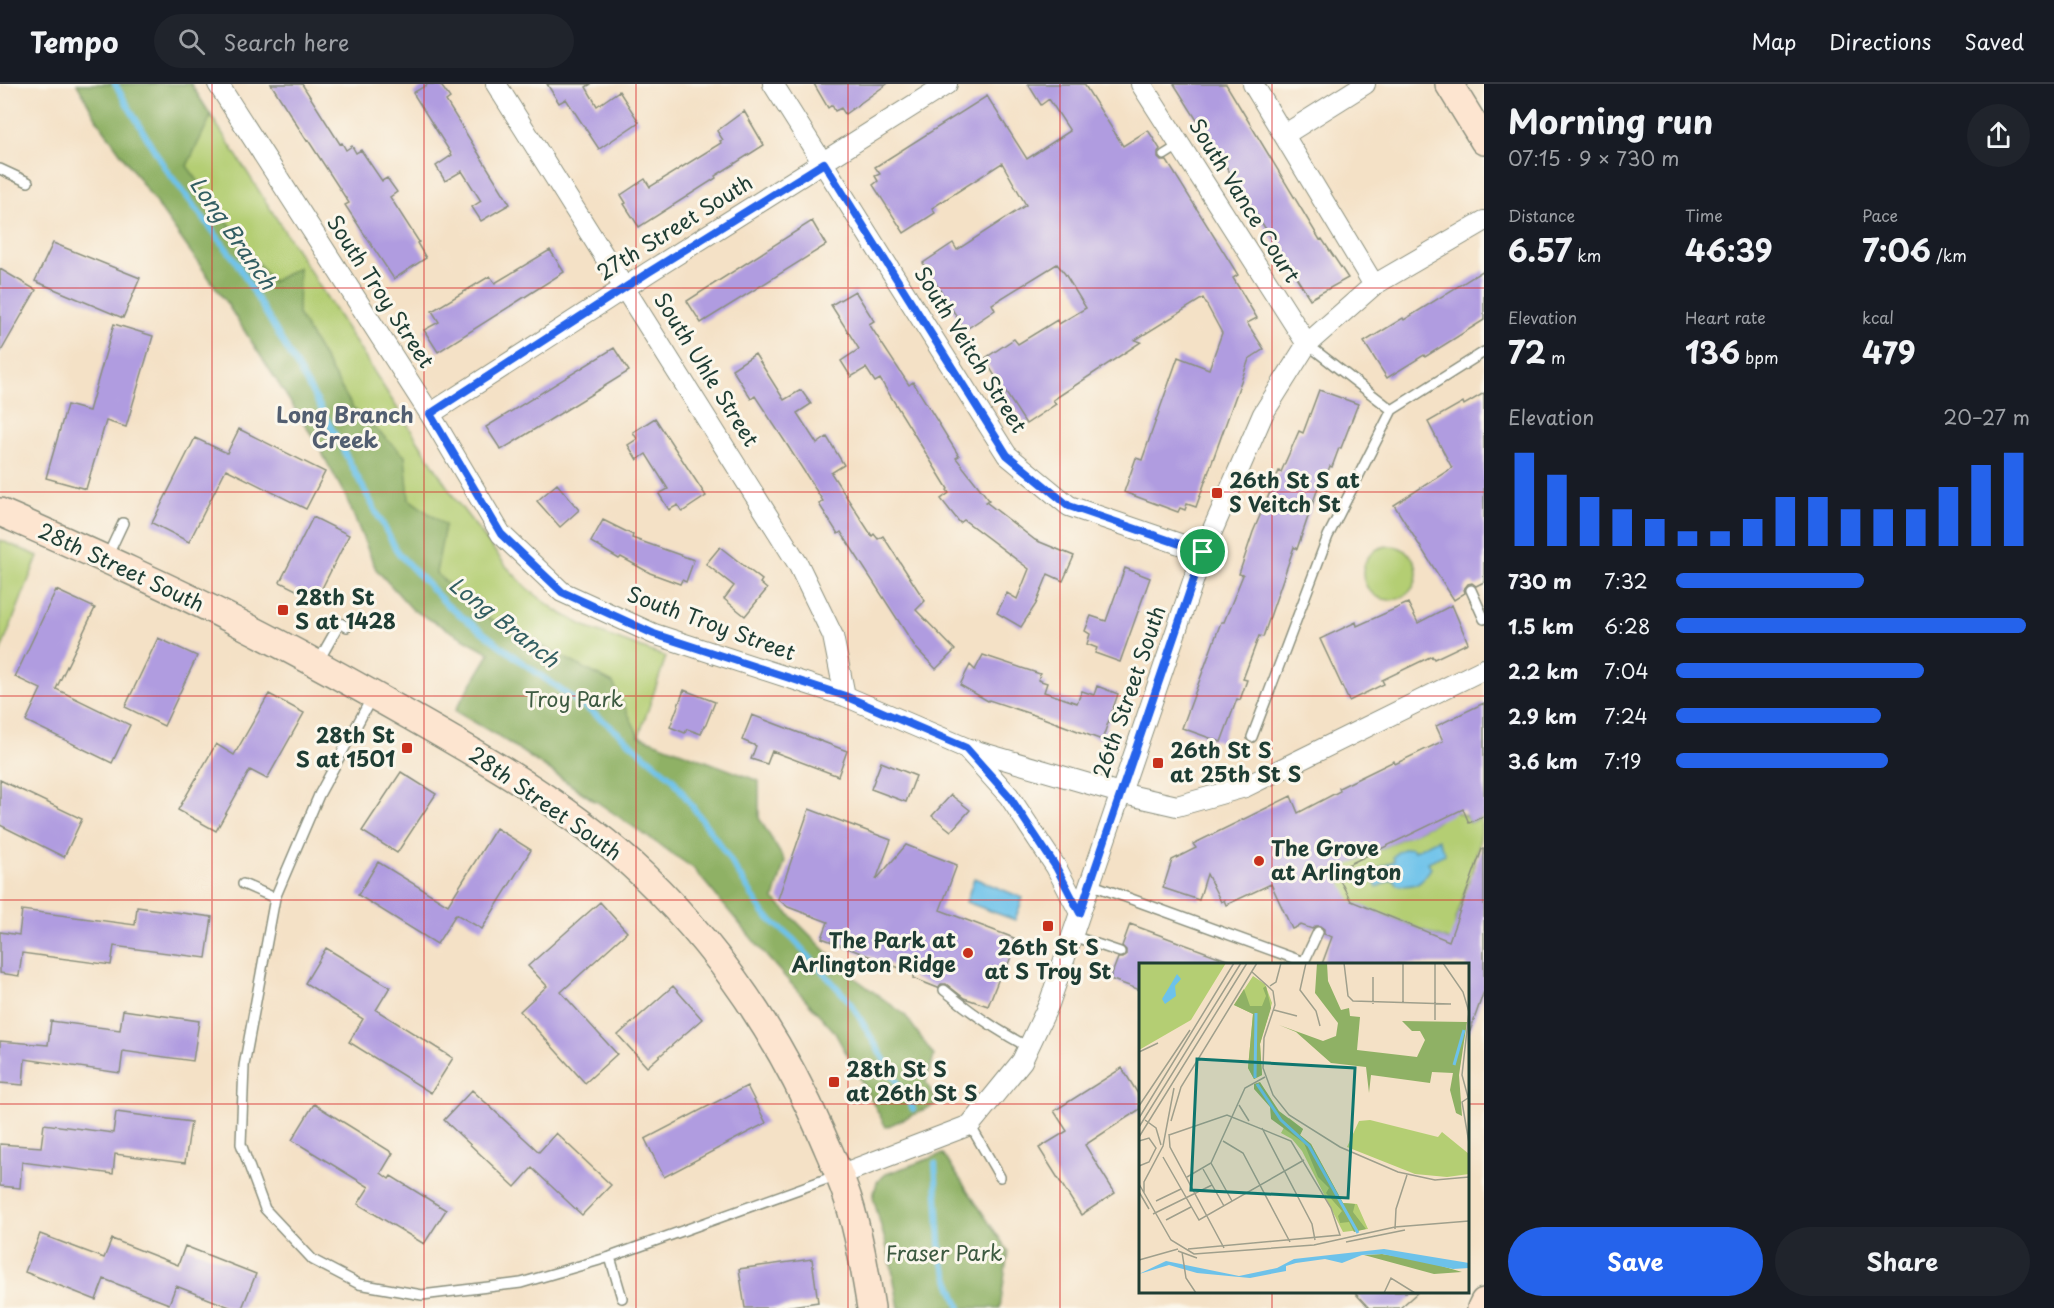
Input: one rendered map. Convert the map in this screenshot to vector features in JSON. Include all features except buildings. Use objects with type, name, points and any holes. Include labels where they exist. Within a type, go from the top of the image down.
[{"type":"street","name":"South Troy Street","points":[[218,84],[430,414],[501,534],[562,592],[654,634],[845,696],[966,748],[1120,793],[1177,806],[1245,788],[1484,669]]},
{"type":"street","name":"South Uhle Street","points":[[496,84],[626,287],[798,564],[834,636],[845,696]]},
{"type":"street","name":"South Veitch Street","points":[[773,84],[1007,455],[1069,506],[1203,552]]},
{"type":"street","name":"27th Street South","points":[[430,414],[947,84]]},
{"type":"street","name":"South Vance Court","points":[[1141,84],[1172,150],[1306,344]]},
{"type":"street","points":[[1253,84],[1374,285]]},
{"type":"street","points":[[1284,135],[1365,84]]},
{"type":"street","points":[[1449,84],[1484,141]]},
{"type":"street","name":"26th Street South","points":[[970,1125],[1022,1061],[1049,1004],[1203,552],[1263,414],[1306,344],[1374,285],[1484,221]]},
{"type":"street","name":"28th Street South","points":[[0,512],[106,559],[241,624],[460,744],[596,834],[644,876],[703,939],[758,1013],[802,1090],[848,1200],[863,1259],[871,1308]]},
{"type":"street","points":[[966,748],[1009,796],[1056,867],[1080,913]]},
{"type":"street","points":[[839,1175],[970,1125]]},
{"type":"street","points":[[1480,1308],[1484,1302]]},
{"type":"lane","points":[[0,169],[28,182]]},
{"type":"lane","points":[[1306,344],[1392,410]]},
{"type":"lane","points":[[1252,737],[1328,536],[1392,410],[1484,352]]},
{"type":"lane","points":[[106,559],[123,523]]},
{"type":"lane","points":[[1471,590],[1484,619]]},
{"type":"lane","points":[[317,664],[340,623],[347,627]]},
{"type":"lane","points":[[373,695],[319,795],[275,898],[244,1066],[242,1144],[265,1209],[312,1260],[359,1284],[422,1295],[521,1283],[610,1257],[839,1175]]},
{"type":"lane","points":[[1090,884],[1304,962],[1318,932]]},
{"type":"lane","points":[[243,885],[275,898]]},
{"type":"lane","points":[[1073,936],[1120,952]]},
{"type":"lane","points":[[944,990],[1005,1035],[1028,1047]]},
{"type":"lane","points":[[970,1125],[1000,1178]]},
{"type":"lane","points":[[610,1257],[622,1298]]},
{"type":"green space","name":"Troy Park","points":[[77,84],[191,84],[455,499],[506,566],[528,589],[557,611],[590,629],[666,657],[639,736],[594,801],[500,737],[455,711],[490,653],[413,610],[376,569],[346,497],[315,440],[224,299],[98,121]]},
{"type":"green space","name":"Troy Park","points":[[77,84],[191,84],[211,116],[187,166],[272,282],[299,267],[298,314],[353,408],[405,456],[409,499],[445,525],[436,573],[480,614],[613,683],[639,736],[759,781],[759,818],[785,861],[774,899],[848,973],[905,1015],[934,1056],[926,1082],[937,1104],[886,1127],[834,1031],[768,958],[693,868],[500,737],[455,711],[490,653],[413,610],[376,569],[346,497],[315,440],[224,299],[98,121]]},
{"type":"green space","points":[[0,540],[38,556],[0,653]]},
{"type":"green space","points":[[1390,546],[1400,548],[1409,554],[1415,563],[1417,573],[1415,583],[1409,592],[1400,598],[1390,600],[1380,598],[1371,592],[1365,583],[1363,573],[1365,563],[1371,554],[1380,548]]},
{"type":"green space","points":[[1450,810],[1466,816],[1469,823],[1481,818],[1477,855],[1455,923],[1455,943],[1344,899],[1339,878],[1345,862],[1355,861],[1438,821]]},
{"type":"green space","name":"Fraser Park","points":[[943,1154],[1008,1251],[1000,1308],[899,1308],[890,1259],[873,1197],[877,1182],[886,1174]]},
{"type":"water","points":[[1438,839],[1445,854],[1428,862],[1431,868],[1421,881],[1403,886],[1397,885],[1393,879],[1377,887],[1369,873],[1394,861],[1393,857],[1401,850],[1412,848],[1414,851]]},
{"type":"water","points":[[974,878],[1023,898],[1015,920],[966,902]]},
{"type":"waterway","name":"Long Branch","points":[[115,84],[165,168],[235,260],[317,401],[398,553],[447,605],[604,721],[672,778],[721,846],[764,914],[793,939],[851,1003],[913,1109]]},
{"type":"waterway","name":"Long Branch","points":[[935,1164],[941,1259],[960,1308]]},
{"type":"place","name":"26th St S at S Veitch St","points":[[1217,493]]},
{"type":"place","name":"28th St S at 1428","points":[[283,610]]},
{"type":"place","name":"28th St S at 1501","points":[[407,748]]},
{"type":"place","name":"26th St S at 25th St S","points":[[1158,763]]},
{"type":"place","name":"The Grove at Arlington","points":[[1259,861]]},
{"type":"place","name":"26th St S at S Troy St","points":[[1048,926]]},
{"type":"place","name":"The Park at Arlington Ridge","points":[[968,953]]},
{"type":"place","name":"28th St S at 26th St S","points":[[834,1082]]},
{"type":"district","name":"Long Branch Creek","points":[[345,428]]},
{"type":"route","points":[[824,163],[1007,455],[1069,506],[1203,552],[1080,913],[1056,867],[1009,796],[966,748],[845,696],[654,634],[562,592],[501,534],[430,414],[649,272],[824,163]]}]
